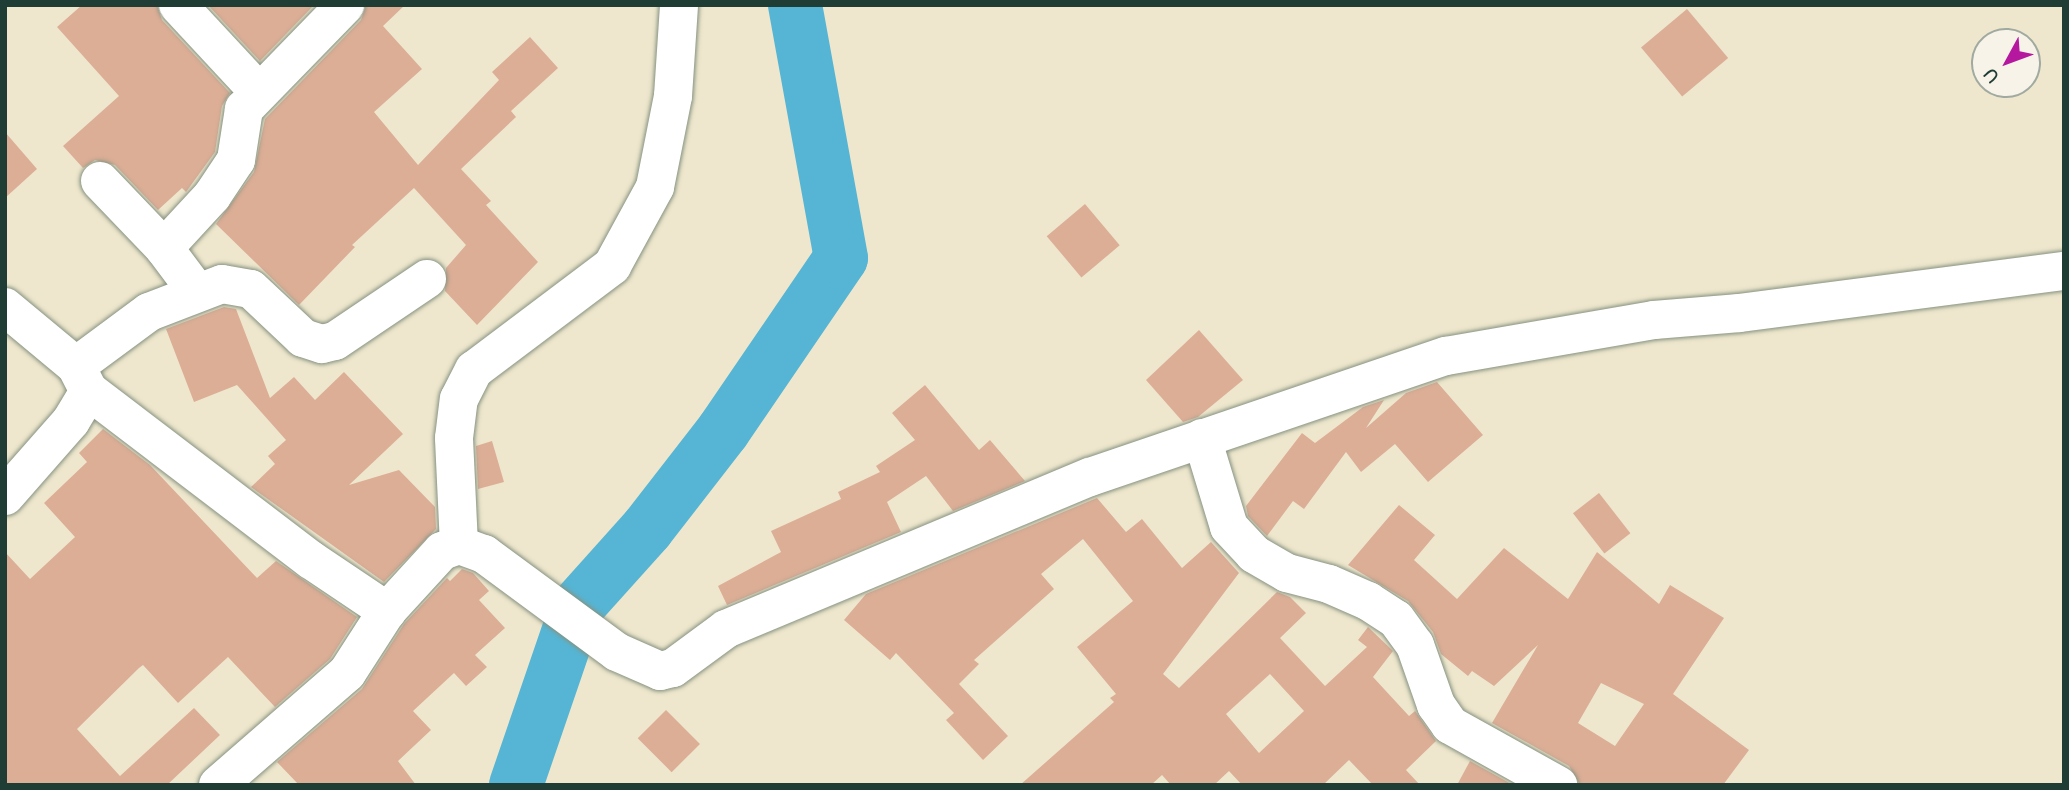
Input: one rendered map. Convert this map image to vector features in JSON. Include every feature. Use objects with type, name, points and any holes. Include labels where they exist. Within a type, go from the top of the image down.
[{"type":"street","points":[[178,5],[258,91]]},
{"type":"street","points":[[164,248],[212,196],[236,160],[244,108],[345,5]]},
{"type":"street","points":[[459,545],[454,438],[459,399],[474,370],[612,266],[655,187],[673,96],[679,5]]},
{"type":"street","points":[[100,181],[164,248],[197,292]]},
{"type":"street","points":[[218,785],[347,673],[387,611],[442,551],[459,545],[484,554],[617,652],[646,667],[673,667],[726,629],[1090,477],[1446,356],[1654,320],[1740,313],[2064,271]]},
{"type":"street","points":[[5,496],[71,421],[82,378],[149,313],[197,292],[240,284],[311,344],[322,344],[335,341],[427,279]]},
{"type":"street","points":[[5,307],[82,378],[311,560],[387,611]]},
{"type":"street","points":[[1202,438],[1229,527],[1254,554],[1287,573],[1329,584],[1368,601],[1396,619],[1415,645],[1436,705],[1450,724],[1558,785]]},
{"type":"building","points":[[82,5],[157,5],[162,20],[230,93],[222,106],[215,152],[186,192],[182,188],[158,210],[115,165],[95,160],[83,168],[63,146],[119,96],[57,27]]},
{"type":"building","points":[[208,5],[314,5],[260,61]]},
{"type":"building","points":[[366,5],[405,5],[383,26],[422,69],[374,112],[418,165],[499,80],[492,72],[530,37],[558,68],[511,111],[516,117],[461,169],[491,201],[486,205],[538,262],[477,325],[445,291],[446,268],[466,245],[414,188],[352,245],[355,247],[299,305],[216,224],[254,172],[265,119],[361,20]]},
{"type":"building","points":[[1687,9],[1728,58],[1682,97],[1641,48]]},
{"type":"building","points":[[5,132],[37,169],[5,198]]},
{"type":"building","points":[[1085,204],[1120,245],[1081,278],[1047,236]]},
{"type":"building","points":[[224,307],[236,309],[270,398],[294,377],[315,400],[344,372],[403,434],[349,485],[399,470],[435,507],[436,529],[384,582],[251,487],[275,464],[268,456],[286,440],[237,385],[194,402],[166,329]]},
{"type":"building","points":[[1199,330],[1243,380],[1198,417],[1183,422],[1146,380]]},
{"type":"building","points":[[1437,382],[1483,435],[1428,482],[1395,444],[1361,472],[1346,452],[1304,509],[1293,501],[1267,536],[1248,516],[1246,506],[1302,433],[1315,443],[1363,407],[1384,400],[1366,428],[1406,393]]},
{"type":"building","points":[[925,385],[979,450],[990,440],[1025,481],[953,511],[926,476],[887,502],[901,532],[727,605],[718,586],[781,552],[771,531],[841,499],[838,492],[880,472],[876,466],[915,440],[892,413]]},
{"type":"building","points":[[103,429],[150,465],[257,578],[276,561],[357,617],[330,659],[275,707],[228,657],[178,703],[143,665],[139,668],[77,729],[120,776],[194,708],[220,735],[167,785],[5,785],[5,552],[30,579],[75,537],[44,503],[87,462],[79,453]]},
{"type":"building","points":[[492,441],[504,482],[478,489],[476,446]]},
{"type":"building","points":[[1599,493],[1630,533],[1604,554],[1573,513]]},
{"type":"building","points":[[1097,498],[1126,532],[1142,519],[1182,568],[1211,542],[1239,573],[1163,674],[1179,688],[1277,592],[1290,597],[1306,613],[1280,638],[1325,686],[1367,647],[1358,640],[1368,627],[1393,651],[1373,677],[1409,716],[1415,711],[1436,741],[1406,770],[1420,785],[1373,785],[1349,760],[1323,785],[1242,785],[1229,771],[1214,785],[1171,785],[1162,775],[1151,785],[1020,785],[1114,702],[1110,698],[1116,694],[1077,647],[1133,601],[1083,539],[1041,574],[1054,589],[974,660],[979,664],[959,684],[1008,736],[983,760],[946,720],[954,713],[896,653],[890,660],[844,620],[866,594]],"holes":[[[1270,674],[1304,711],[1259,753],[1226,714]]]},
{"type":"building","points":[[1399,505],[1435,535],[1414,560],[1457,599],[1504,548],[1568,599],[1597,552],[1659,604],[1670,585],[1724,618],[1673,694],[1749,750],[1723,785],[1580,785],[1569,766],[1492,723],[1538,645],[1494,686],[1472,671],[1468,676],[1441,654],[1433,632],[1408,601],[1348,565]],"holes":[[[1601,683],[1644,704],[1615,746],[1578,723]]]},
{"type":"building","points":[[462,569],[473,573],[489,591],[479,600],[505,628],[475,655],[487,667],[466,686],[454,673],[413,711],[431,730],[398,761],[416,785],[299,785],[277,762],[362,689],[404,624],[447,578],[450,581]]},
{"type":"building","points":[[666,710],[700,744],[672,772],[638,738]]},
{"type":"building","points":[[1470,761],[1513,785],[1457,785]]},
{"type":"waterway","points":[[516,785],[577,607],[647,529],[723,431],[841,258],[795,5]]}]
